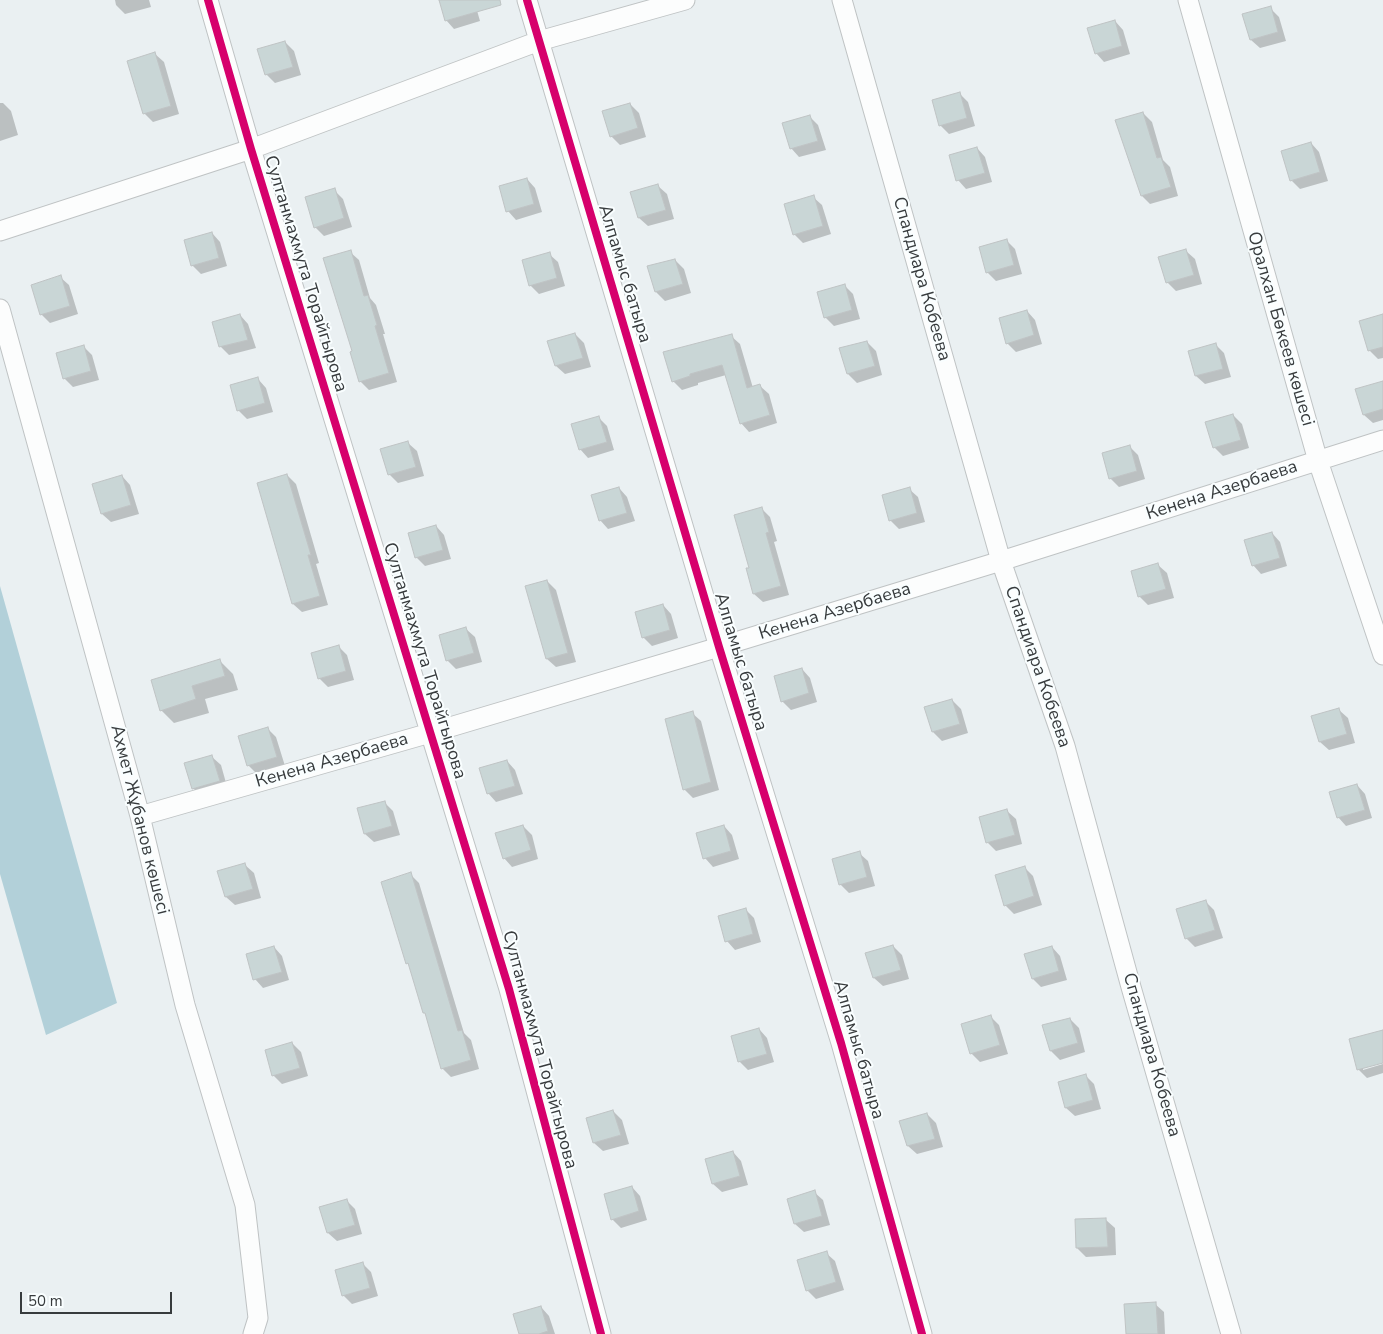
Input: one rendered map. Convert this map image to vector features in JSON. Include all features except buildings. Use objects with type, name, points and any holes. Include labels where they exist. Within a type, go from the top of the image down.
[{"type":"street","name":"Султанмахмута Торайгырова","points":[[208,0],[251,149],[509,989],[601,1334]]},
{"type":"street","name":"Алпамыс батыра","points":[[528,0],[719,647],[841,1043],[922,1334]]},
{"type":"street","points":[[0,232],[251,149],[539,41],[685,0]]},
{"type":"street","name":"Спандиара Кобеева","points":[[842,0],[1001,561],[1065,746],[1134,996],[1231,1334]]},
{"type":"street","name":"Оралхан Бөкеев көшесі","points":[[1188,0],[1318,461],[1383,654]]},
{"type":"street","name":"Ахмет Жұбанов көшесі","points":[[0,309],[140,816],[186,1005],[244,1204],[258,1318],[253,1334]]},
{"type":"street","name":"Кенена Азербаева","points":[[140,816],[430,733],[719,647],[1001,561],[1383,440]]},
{"type":"shaded area","points":[[0,586],[117,1003],[46,1035],[0,874]]},
{"type":"cycle path","points":[[208,0],[251,149],[509,989],[601,1334]]},
{"type":"cycle path","points":[[527,0],[719,647],[841,1043],[922,1334]]}]
